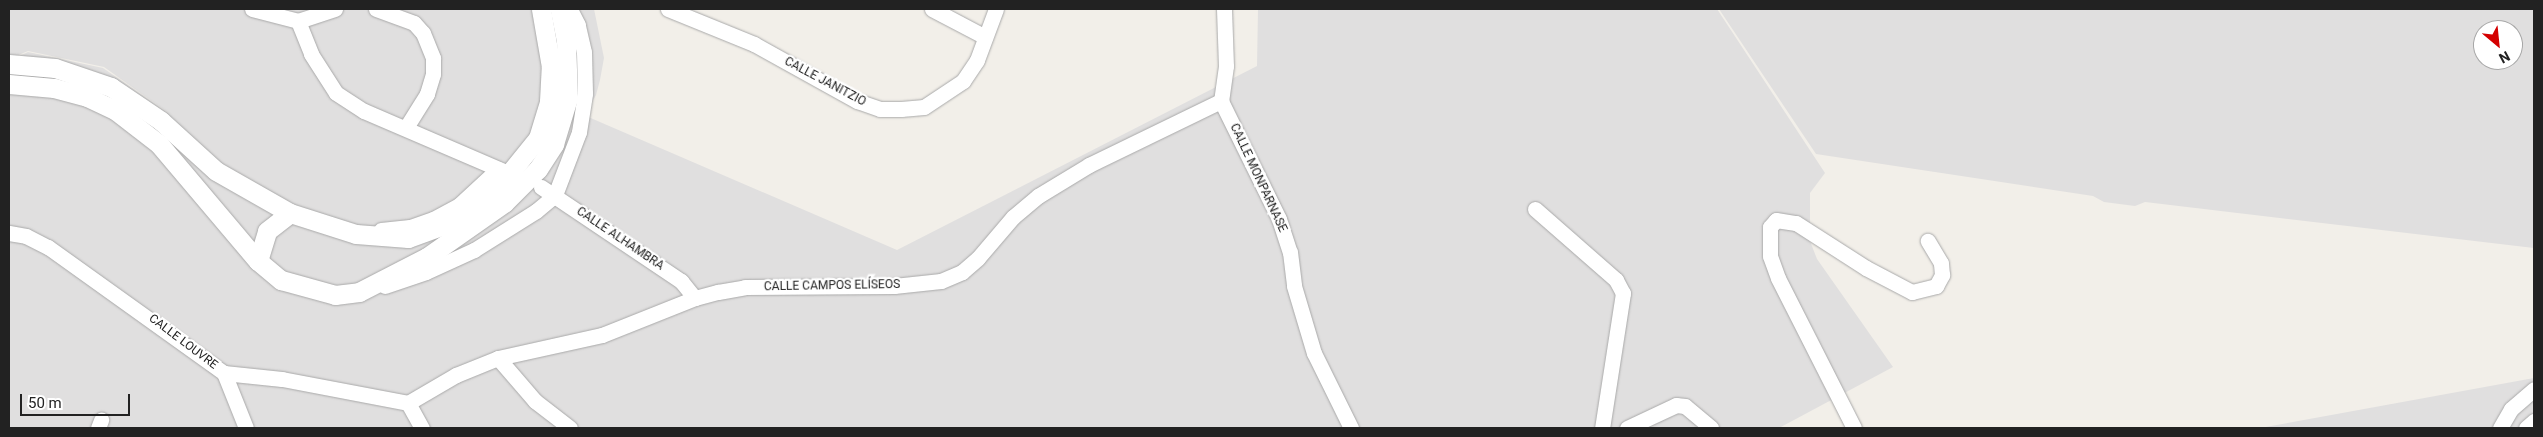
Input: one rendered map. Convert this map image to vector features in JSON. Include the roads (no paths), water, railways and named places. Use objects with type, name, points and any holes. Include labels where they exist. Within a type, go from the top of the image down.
[{"type":"street","points":[[252,9],[298,21],[335,9]]},
{"type":"street","points":[[376,9],[414,23],[423,33],[433,58],[433,74],[427,94],[406,127]]},
{"type":"street","points":[[9,64],[56,68],[111,87],[161,122],[216,171],[290,213],[356,234],[408,238],[426,233],[470,210],[514,170],[538,138],[549,101],[551,67],[541,9]]},
{"type":"street","points":[[359,292],[427,257],[463,234],[504,203],[538,169],[554,144],[568,98],[566,41],[560,9]]},
{"type":"street","points":[[9,84],[54,88],[87,97],[115,110],[160,144],[258,261],[281,280],[335,296],[359,292],[426,272],[474,250],[536,211],[555,195],[579,132],[585,93],[584,52],[578,25],[570,9]]},
{"type":"street","name":"CALLE JANITZIO","points":[[668,9],[754,44],[857,101],[880,109],[924,107],[946,95],[963,81],[977,60],[996,9]]},
{"type":"street","points":[[932,9],[985,37]]},
{"type":"street","points":[[1221,101],[1226,66],[1224,9]]},
{"type":"street","points":[[298,21],[312,54],[336,93],[364,111],[406,127],[500,170],[458,205],[433,218],[410,227],[356,234]]},
{"type":"street","name":"CALLE CAMPOS ELÍSEOS","points":[[408,403],[456,375],[498,358],[602,335],[695,298],[745,287],[894,286],[941,281],[962,272],[978,258],[1013,217],[1038,196],[1097,161],[1221,101]]},
{"type":"street","name":"CALLE MONPARNASE","points":[[1221,101],[1279,219],[1290,252],[1294,286],[1314,353],[1351,428]]},
{"type":"street","name":"CALLE ALHAMBRA","points":[[540,186],[681,281],[695,298]]},
{"type":"street","points":[[1535,210],[1616,280],[1623,293],[1602,428]]},
{"type":"street","points":[[258,261],[267,231],[290,213]]},
{"type":"street","points":[[1854,428],[1778,278],[1770,256],[1770,227],[1776,220],[1784,220],[1804,227],[1866,268],[1912,292],[1936,286],[1942,275],[1941,263],[1928,241]]},
{"type":"street","name":"CALLE LOUVRE","points":[[9,233],[26,236],[48,247],[224,373],[282,378],[408,403]]},
{"type":"street","points":[[498,358],[534,401],[570,428]]},
{"type":"street","points":[[224,373],[246,428]]},
{"type":"street","points":[[2500,428],[2511,409],[2534,388]]},
{"type":"street","points":[[408,403],[422,428]]},
{"type":"street","points":[[1627,428],[1676,405],[1684,406],[1711,428]]},
{"type":"street","points":[[2526,428],[2534,421]]}]
